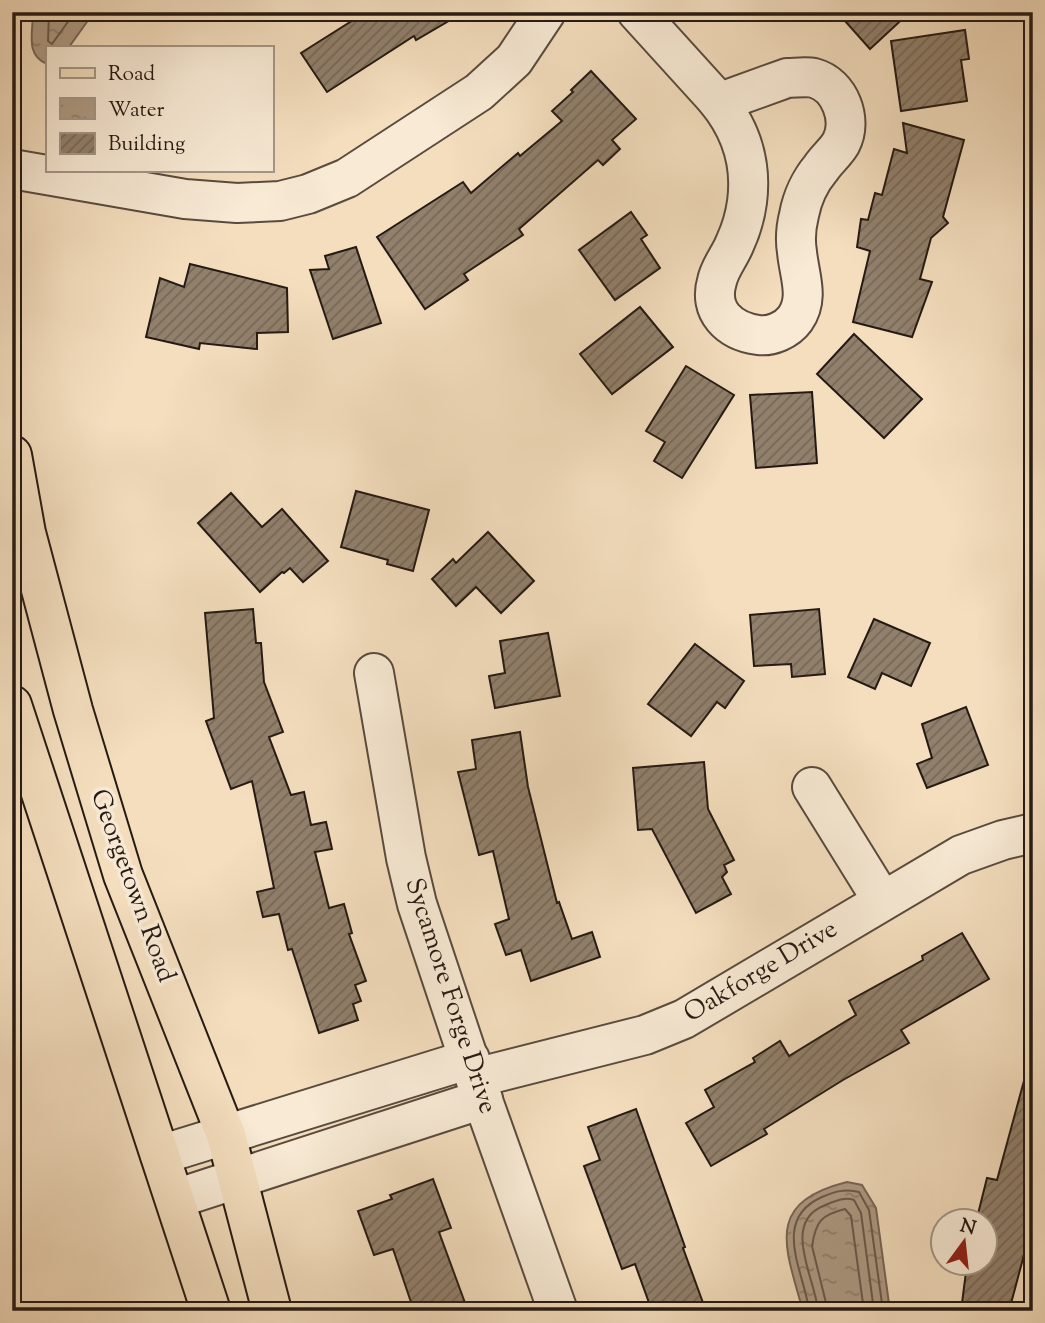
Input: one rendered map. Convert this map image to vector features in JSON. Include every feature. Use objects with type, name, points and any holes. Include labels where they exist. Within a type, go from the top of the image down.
[{"type":"main road","name":"Georgetown Road","points":[[14,472],[26,533],[73,710],[123,875],[226,1135],[272,1311]]},
{"type":"main road","name":"Georgetown Road","points":[[12,705],[211,1311]]},
{"type":"street","points":[[12,169],[185,199],[237,203],[294,198],[347,178],[479,92],[514,60],[546,12]]},
{"type":"street","points":[[638,12],[716,99],[732,121],[741,143],[747,168],[748,190],[740,232],[716,283],[717,310],[728,325],[756,335],[768,335],[785,328],[801,306],[804,295],[796,250],[799,214],[814,177],[843,137],[846,126],[844,108],[831,88],[815,78],[787,78],[726,100],[716,99]]},
{"type":"street","name":"Sycamore Forge Drive","points":[[374,673],[412,886],[476,1079],[558,1311]]},
{"type":"street","points":[[812,787],[882,900]]},
{"type":"street","name":"Oakforge Drive","points":[[160,1155],[226,1135],[476,1079],[645,1035],[684,1019],[967,852],[1033,833]]},
{"type":"street","points":[[175,1199],[237,1179],[476,1079]]},
{"type":"water","points":[[33,12],[94,12],[70,46],[46,46],[46,63],[40,60],[33,49]]},
{"type":"water","points":[[847,1182],[862,1185],[876,1208],[890,1311],[803,1311],[787,1247],[787,1230],[792,1215],[803,1202],[821,1191]]},
{"type":"building","points":[[366,12],[464,12],[416,40],[414,36],[327,92],[301,53]]},
{"type":"building","points":[[837,12],[910,12],[870,49]]},
{"type":"building","points":[[965,30],[969,59],[961,60],[967,101],[901,111],[891,41]]},
{"type":"building","points":[[591,71],[636,119],[612,140],[620,149],[603,165],[598,160],[519,229],[523,235],[464,274],[468,280],[425,309],[377,237],[463,182],[471,193],[518,153],[520,156],[562,121],[552,111]]},
{"type":"building","points":[[903,123],[964,140],[943,217],[948,223],[931,238],[920,279],[932,282],[912,337],[853,322],[870,251],[857,247],[861,219],[868,220],[875,193],[882,195],[894,149],[907,153]]},
{"type":"building","points":[[631,212],[647,235],[641,239],[660,268],[615,300],[579,250]]},
{"type":"building","points":[[356,247],[381,323],[333,339],[310,270],[329,269],[325,256]]},
{"type":"building","points":[[190,264],[287,288],[288,332],[257,333],[257,349],[200,343],[199,349],[146,337],[160,278],[184,287]]},
{"type":"building","points":[[640,307],[673,347],[612,394],[580,354]]},
{"type":"building","points":[[854,334],[922,399],[884,438],[817,374]]},
{"type":"building","points":[[686,366],[734,395],[682,478],[654,461],[665,442],[646,431]]},
{"type":"building","points":[[812,392],[817,463],[756,468],[750,395]]},
{"type":"building","points":[[356,491],[429,510],[413,571],[387,564],[388,560],[341,547]]},
{"type":"building","points":[[231,493],[262,527],[282,509],[328,561],[303,582],[290,568],[260,592],[198,523]]},
{"type":"building","points":[[488,532],[534,581],[501,613],[476,587],[456,606],[432,579],[453,559],[456,563]]},
{"type":"building","points":[[253,609],[256,643],[261,643],[264,682],[283,732],[269,737],[291,795],[304,792],[311,825],[326,822],[332,849],[315,852],[329,908],[344,904],[352,933],[349,934],[366,981],[355,985],[361,1001],[353,1004],[358,1020],[319,1033],[292,949],[288,950],[279,914],[263,917],[257,892],[274,888],[252,781],[231,789],[206,721],[214,718],[205,613]]},
{"type":"building","points":[[819,609],[825,674],[792,677],[791,664],[754,666],[750,615]]},
{"type":"building","points":[[874,619],[930,643],[911,686],[882,673],[875,689],[848,677]]},
{"type":"building","points":[[548,633],[560,696],[495,708],[489,676],[505,673],[500,641]]},
{"type":"building","points":[[695,644],[744,681],[725,708],[717,702],[691,736],[648,704]]},
{"type":"building","points":[[966,707],[988,765],[927,788],[917,764],[932,758],[922,724]]},
{"type":"building","points":[[520,732],[528,787],[557,903],[559,902],[572,939],[592,932],[600,957],[531,981],[521,950],[506,955],[495,924],[509,919],[493,851],[479,855],[458,772],[476,769],[472,740]]},
{"type":"building","points":[[704,762],[708,809],[734,860],[724,865],[727,872],[722,877],[731,894],[696,913],[652,829],[638,830],[633,768]]},
{"type":"building","points":[[962,933],[989,979],[901,1030],[909,1043],[764,1129],[767,1134],[711,1166],[686,1123],[714,1107],[705,1090],[755,1062],[753,1058],[780,1041],[789,1056],[856,1015],[849,1001],[923,960],[922,956]]},
{"type":"building","points":[[1025,1077],[1033,1078],[1033,1221],[1009,1311],[961,1311],[965,1278],[1000,1278],[1000,1208],[980,1208],[987,1178],[997,1180]]},
{"type":"building","points":[[636,1109],[706,1311],[652,1311],[635,1264],[622,1269],[584,1166],[600,1160],[588,1127]]},
{"type":"building","points":[[433,1179],[451,1228],[439,1232],[468,1311],[414,1311],[393,1249],[374,1255],[358,1211],[392,1199],[390,1195]]}]
